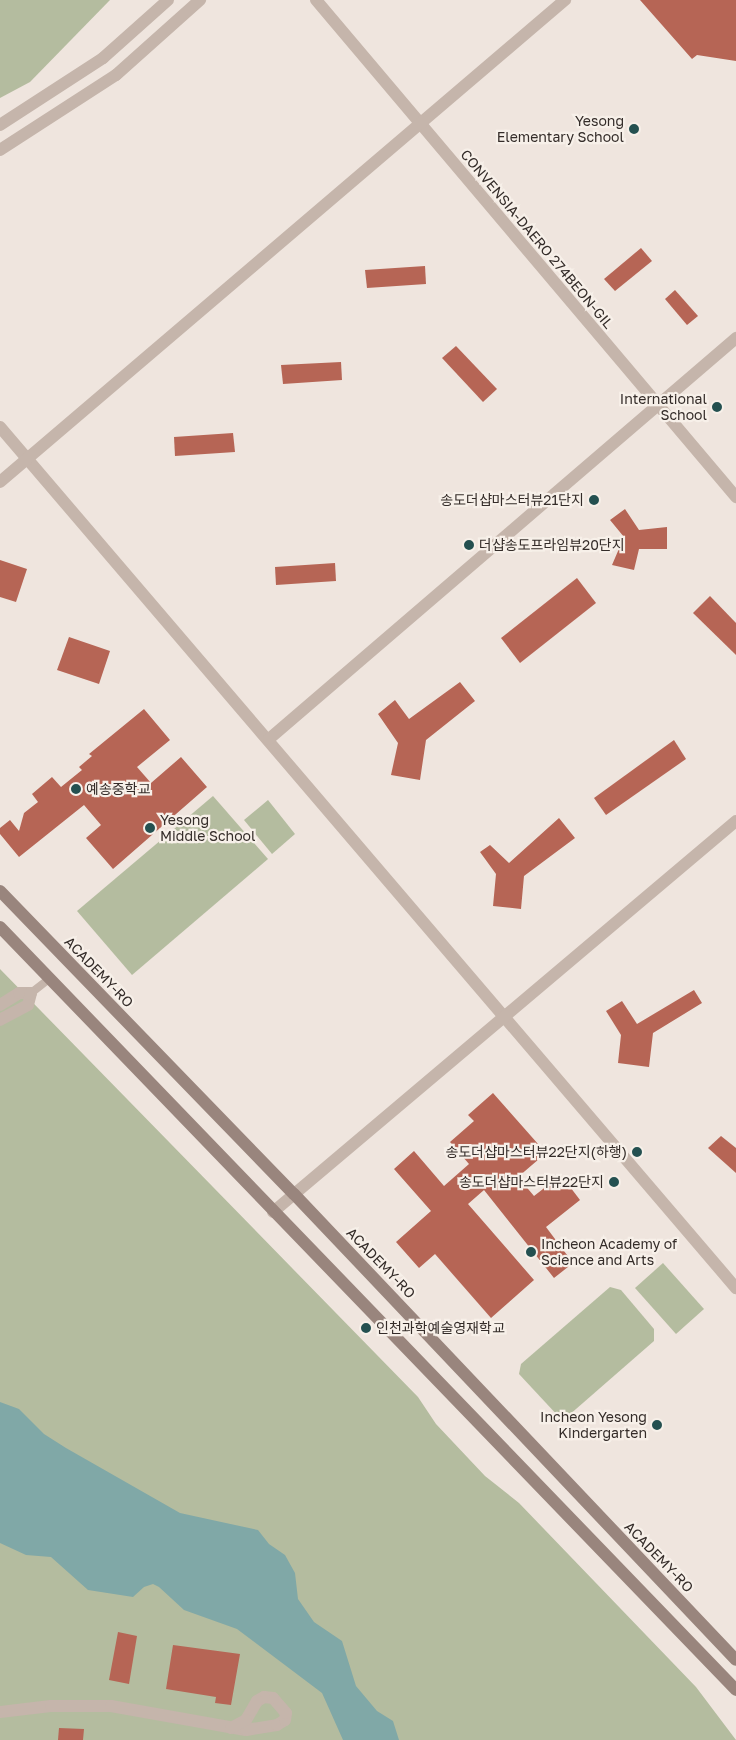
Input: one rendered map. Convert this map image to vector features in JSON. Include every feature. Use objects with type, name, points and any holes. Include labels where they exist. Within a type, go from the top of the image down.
[{"type":"main road","name":"ACADEMY-RO","points":[[0,891],[294,1194],[736,1660]]},
{"type":"main road","points":[[0,927],[736,1690]]},
{"type":"street","points":[[0,125],[103,58],[168,0]]},
{"type":"street","points":[[0,150],[116,75],[200,0]]},
{"type":"street","name":"CONVENSIA-DAERO 274BEON-GIL","points":[[316,0],[736,497]]},
{"type":"street","points":[[0,482],[564,0]]},
{"type":"street","points":[[269,739],[736,338]]},
{"type":"street","points":[[0,427],[269,739],[736,1288]]},
{"type":"street","points":[[273,1212],[736,821]]},
{"type":"street","points":[[0,1005],[19,993],[31,993],[28,1005],[0,1020]]},
{"type":"street","points":[[0,1712],[52,1706],[112,1706],[231,1728]]},
{"type":"lane","points":[[31,993],[49,979]]},
{"type":"green space","points":[[0,0],[110,0],[30,82],[0,98]]},
{"type":"green space","points":[[213,796],[268,859],[132,975],[77,911]]},
{"type":"green space","points":[[268,800],[295,834],[272,854],[244,820]]},
{"type":"green space","points":[[0,969],[418,1397],[436,1424],[485,1476],[519,1503],[696,1687],[736,1740],[0,1740]]},
{"type":"green space","points":[[663,1263],[704,1309],[676,1334],[635,1288]]},
{"type":"green space","points":[[610,1287],[621,1290],[654,1329],[654,1341],[568,1416],[559,1417],[519,1374],[521,1364]]},
{"type":"water","points":[[0,1402],[19,1409],[44,1434],[66,1448],[180,1513],[258,1530],[269,1544],[285,1555],[295,1573],[298,1599],[314,1622],[342,1641],[356,1686],[377,1711],[393,1721],[399,1740],[343,1740],[322,1693],[237,1629],[184,1610],[159,1587],[153,1584],[144,1587],[133,1597],[88,1590],[51,1557],[26,1555],[0,1543]]},
{"type":"building","points":[[640,0],[736,0],[736,61],[697,55],[692,59]]},
{"type":"building","points":[[641,248],[652,261],[615,291],[604,279]]},
{"type":"building","points":[[425,266],[426,284],[367,288],[365,270]]},
{"type":"building","points":[[675,290],[698,316],[687,325],[665,299]]},
{"type":"building","points":[[456,346],[497,389],[483,402],[442,358]]},
{"type":"building","points":[[341,362],[342,380],[283,384],[281,365]]},
{"type":"building","points":[[233,433],[235,452],[175,456],[174,437]]},
{"type":"building","points":[[625,509],[639,530],[667,527],[667,549],[639,549],[634,570],[612,565],[624,537],[610,520]]},
{"type":"building","points":[[0,560],[27,569],[16,602],[0,597]]},
{"type":"building","points":[[335,563],[336,581],[276,585],[275,567]]},
{"type":"building","points":[[577,578],[596,603],[520,663],[501,638]]},
{"type":"building","points":[[710,596],[736,623],[736,655],[693,613]]},
{"type":"building","points":[[69,637],[110,651],[99,684],[57,670]]},
{"type":"building","points":[[460,682],[475,701],[426,740],[420,780],[391,775],[398,743],[378,714],[395,700],[409,719]]},
{"type":"building","name":"예송중학교","points":[[144,709],[170,740],[137,767],[151,783],[181,757],[207,787],[113,869],[86,838],[101,825],[84,805],[19,857],[0,834],[0,828],[10,820],[19,831],[24,813],[38,802],[32,794],[52,777],[61,787],[82,770],[79,767],[92,756],[89,754]]},
{"type":"building","points":[[674,740],[686,759],[606,815],[594,798]]},
{"type":"building","points":[[559,818],[575,838],[524,876],[521,909],[493,906],[496,874],[480,852],[490,845],[509,863]]},
{"type":"building","points":[[694,990],[702,1003],[653,1033],[649,1067],[618,1063],[621,1035],[606,1011],[622,1001],[637,1024]]},
{"type":"building","points":[[493,1093],[546,1153],[518,1177],[534,1196],[561,1175],[580,1200],[546,1227],[573,1263],[554,1278],[484,1190],[468,1204],[534,1280],[491,1318],[435,1254],[419,1268],[396,1242],[431,1211],[394,1169],[414,1151],[444,1186],[469,1164],[450,1142],[474,1121],[468,1115]]},
{"type":"building","points":[[721,1136],[736,1148],[736,1173],[708,1148]]},
{"type":"building","points":[[118,1632],[137,1636],[129,1684],[109,1680]]},
{"type":"building","points":[[173,1645],[240,1654],[231,1705],[215,1703],[216,1697],[166,1689]]},
{"type":"building","points":[[59,1728],[84,1729],[83,1740],[58,1740]]},
{"type":"place","name":"Yesong Elementary School","points":[[634,129]]},
{"type":"place","name":"International School","points":[[717,407]]},
{"type":"place","name":"송도더샵마스터뷰21단지","points":[[594,500]]},
{"type":"place","name":"더샵송도프라임뷰20단지","points":[[469,545]]},
{"type":"place","name":"예송중학교","points":[[76,789]]},
{"type":"place","name":"Yesong Middle School","points":[[150,828]]},
{"type":"place","name":"송도더샵마스터뷰22단지(하행)","points":[[637,1152]]},
{"type":"place","name":"송도더샵마스터뷰22단지","points":[[614,1182]]},
{"type":"place","name":"Incheon Academy of Science and Arts","points":[[531,1252]]},
{"type":"place","name":"인천과학예술영재학교","points":[[366,1328]]},
{"type":"place","name":"Incheon Yesong Kindergarten","points":[[657,1425]]}]
